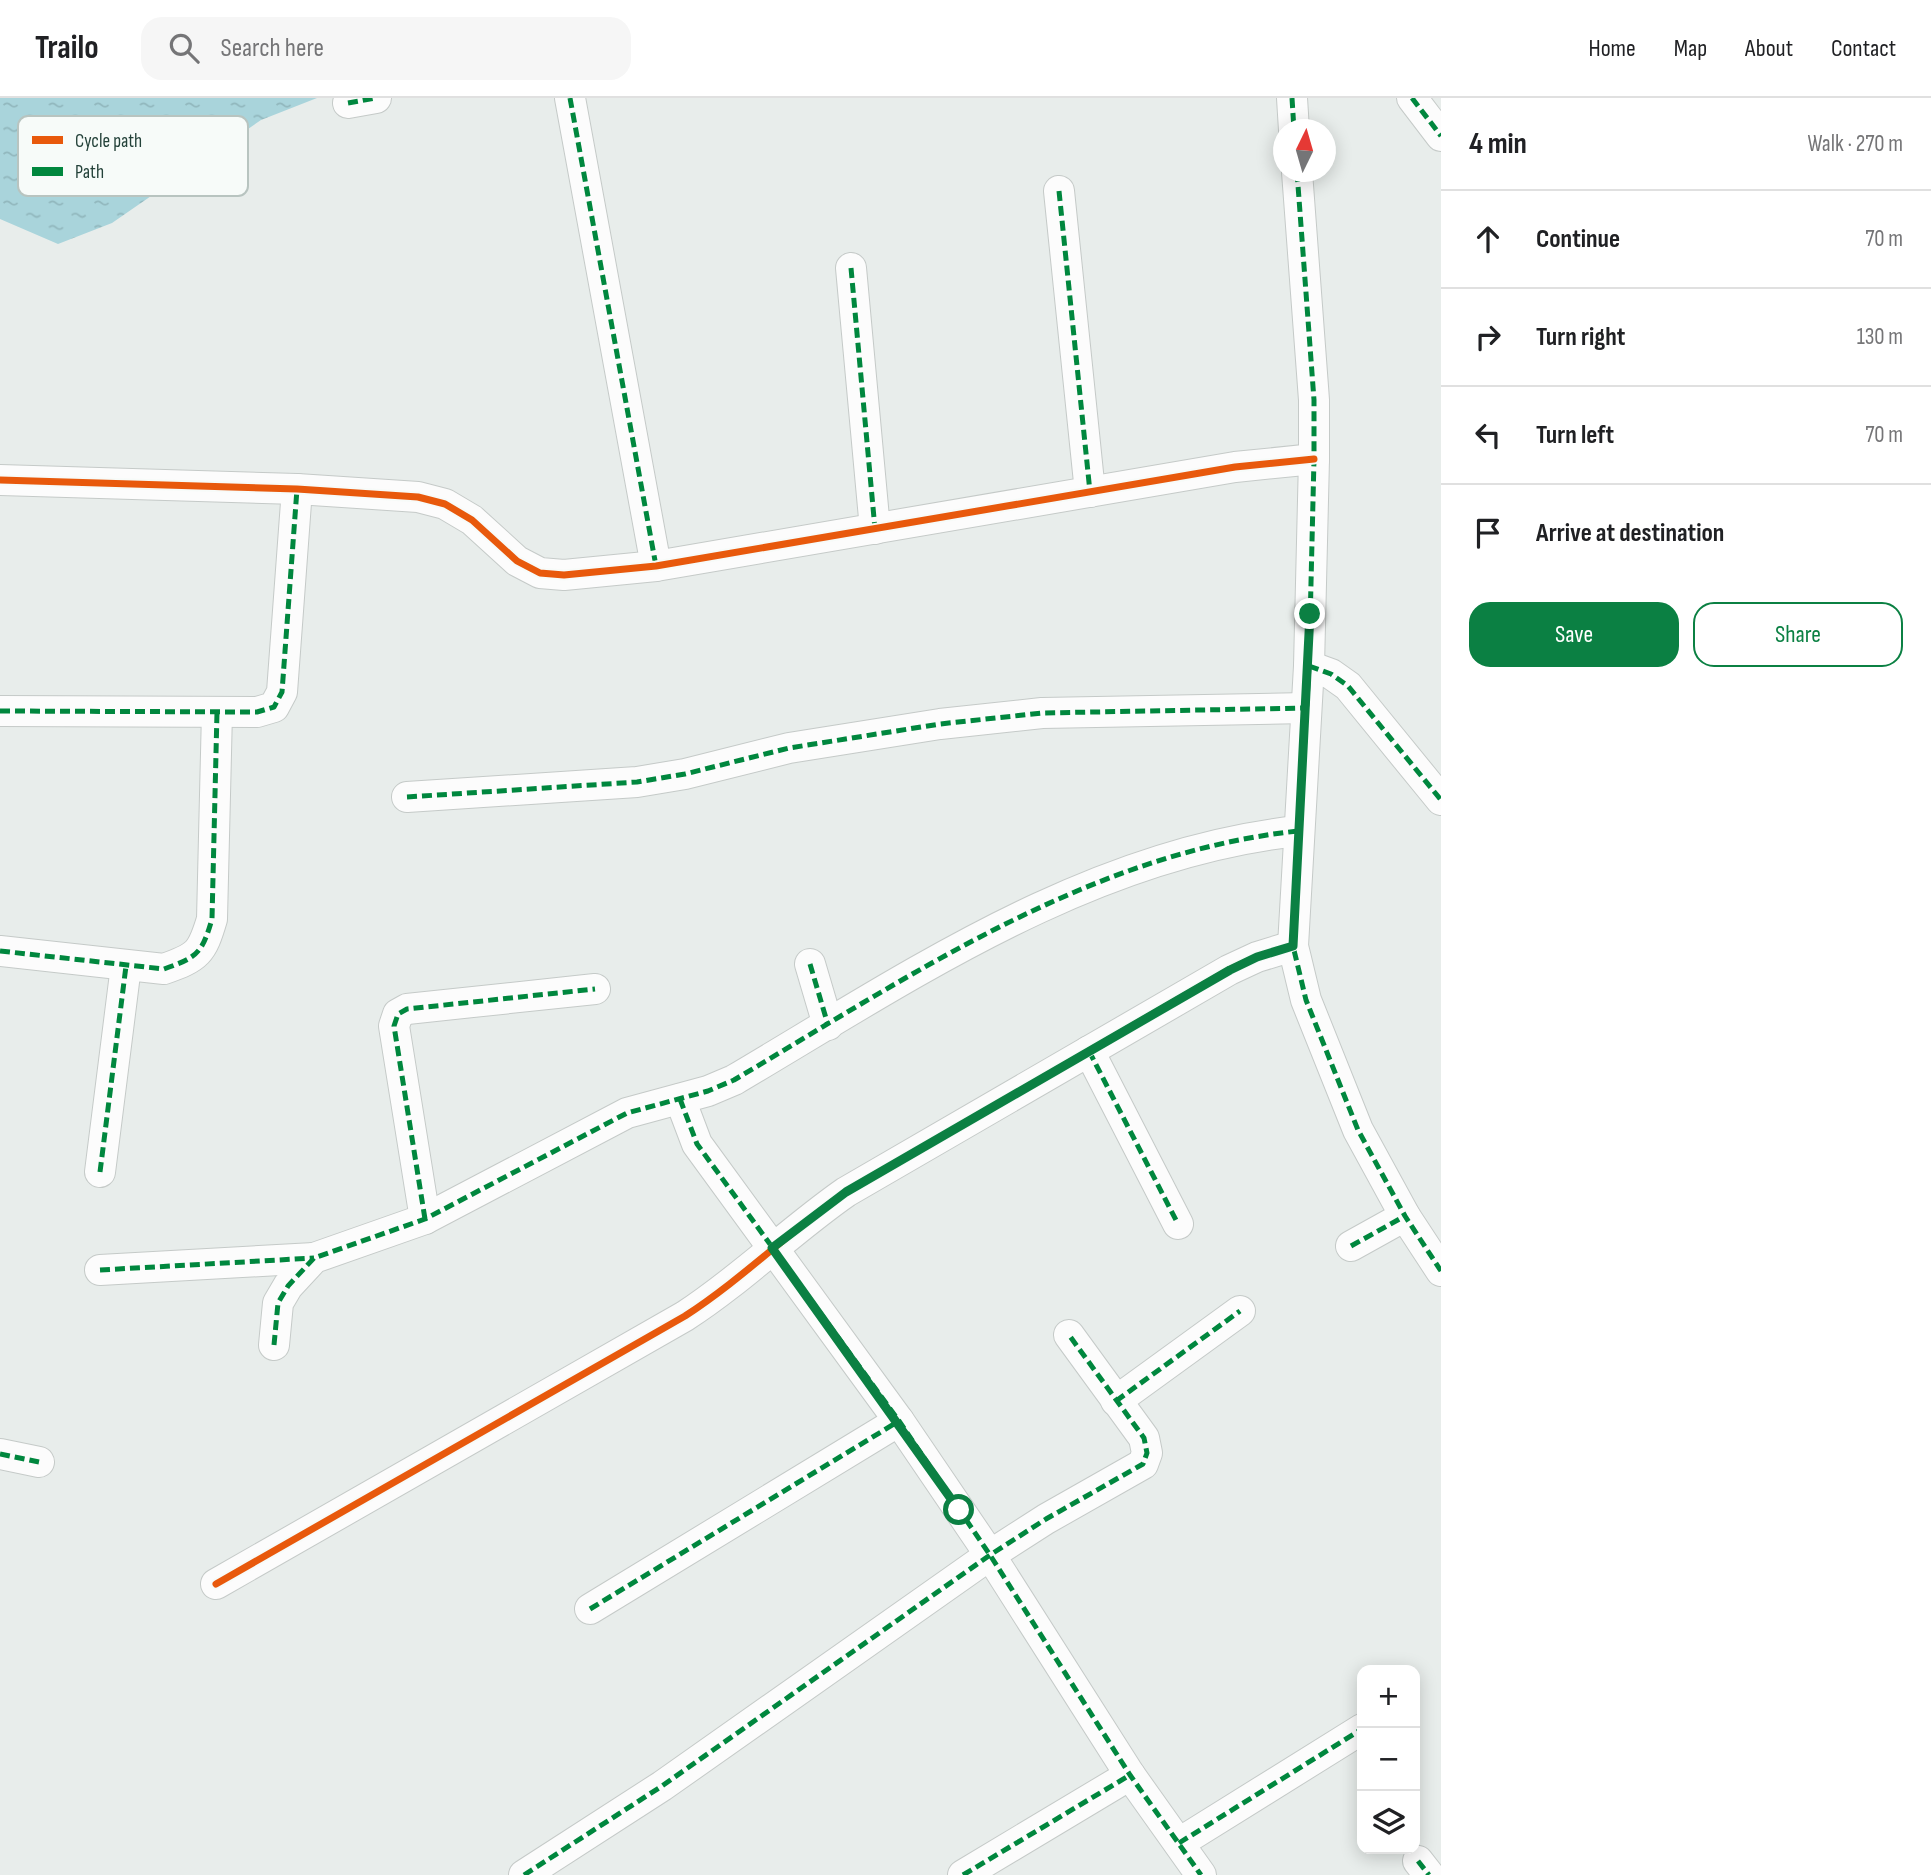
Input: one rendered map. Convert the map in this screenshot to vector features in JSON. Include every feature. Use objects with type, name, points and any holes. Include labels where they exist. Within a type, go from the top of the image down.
[{"type":"street","points":[[569,98],[656,566]]},
{"type":"street","points":[[1292,98],[1293,119]]},
{"type":"street","points":[[1412,98],[1441,136]]},
{"type":"street","points":[[1298,182],[1314,400],[1314,459],[1309,666],[1297,831],[1293,946],[1306,1000],[1358,1130],[1405,1216],[1441,1271]]},
{"type":"street","points":[[1059,191],[1090,492]]},
{"type":"street","points":[[851,268],[875,529]]},
{"type":"street","points":[[0,480],[297,489],[418,497],[445,504],[472,520],[517,561],[540,573],[564,575],[656,566],[1235,467],[1314,459]]},
{"type":"street","points":[[0,711],[217,712],[265,710],[274,707],[282,692],[297,489]]},
{"type":"street","points":[[1309,666],[1331,674],[1348,686],[1441,800]]},
{"type":"street","points":[[407,796],[637,782],[685,774],[789,748],[940,724],[1042,713],[1306,708]]},
{"type":"street","points":[[0,951],[164,969],[181,963],[204,947],[212,919],[217,712]]},
{"type":"street","points":[[100,1270],[196,1262],[314,1258],[425,1219],[626,1113],[680,1099],[734,1080],[1057,897],[1210,845],[1297,831]]},
{"type":"street","points":[[216,1584],[685,1316],[715,1297],[772,1248],[846,1192],[1230,970],[1257,957],[1293,946]]},
{"type":"street","points":[[810,964],[828,1025]]},
{"type":"street","points":[[100,1172],[126,966]]},
{"type":"street","points":[[425,1219],[394,1026],[398,1014],[407,1009],[595,989]]},
{"type":"street","points":[[1089,1051],[1178,1224]]},
{"type":"street","points":[[680,1099],[697,1144],[899,1421],[990,1555],[1130,1775],[1201,1875]]},
{"type":"street","points":[[1351,1246],[1405,1216]]},
{"type":"street","points":[[274,1345],[278,1303],[288,1286],[314,1258]]},
{"type":"street","points":[[1116,1401],[1240,1311]]},
{"type":"street","points":[[524,1875],[662,1786],[990,1555],[1046,1519],[1143,1464],[1147,1453],[1144,1438],[1069,1335]]},
{"type":"street","points":[[590,1608],[899,1421]]},
{"type":"street","points":[[0,1454],[39,1462]]},
{"type":"street","points":[[1179,1843],[1357,1732]]},
{"type":"street","points":[[963,1875],[1130,1775]]},
{"type":"water","points":[[0,98],[317,98],[261,120],[248,129],[248,116],[18,116],[18,196],[151,196],[112,223],[58,244],[0,219]]},
{"type":"marked path","points":[[348,103],[376,98]]},
{"type":"marked path","points":[[570,98],[656,566]]},
{"type":"marked path","points":[[1292,98],[1293,119]]},
{"type":"marked path","points":[[1412,98],[1441,136]]},
{"type":"marked path","points":[[1298,182],[1314,400],[1314,459],[1309,666],[1293,946],[1306,1000],[1358,1130],[1405,1216],[1441,1271]]},
{"type":"marked path","points":[[1059,191],[1090,492]]},
{"type":"marked path","points":[[851,268],[875,529]]},
{"type":"marked path","points":[[0,711],[257,712],[274,707],[282,692],[297,489]]},
{"type":"marked path","points":[[1309,666],[1331,674],[1348,686],[1441,800]]},
{"type":"marked path","points":[[407,797],[637,782],[685,774],[789,748],[940,724],[1042,713],[1306,708]]},
{"type":"marked path","points":[[0,951],[164,969],[197,952],[212,919],[217,712]]},
{"type":"marked path","points":[[274,1345],[278,1303],[288,1286],[314,1258],[425,1219],[627,1113],[708,1091],[734,1080],[935,961],[1075,892],[1147,865],[1221,844],[1298,831]]},
{"type":"marked path","points":[[810,964],[828,1025]]},
{"type":"marked path","points":[[100,1172],[126,966]]},
{"type":"marked path","points":[[425,1219],[394,1026],[398,1014],[407,1009],[595,989]]},
{"type":"marked path","points":[[1089,1051],[1178,1224]]},
{"type":"marked path","points":[[680,1099],[697,1144],[899,1421],[990,1555],[1130,1775],[1201,1875]]},
{"type":"marked path","points":[[1351,1246],[1405,1216]]},
{"type":"marked path","points":[[100,1270],[314,1258]]},
{"type":"marked path","points":[[1116,1401],[1240,1311]]},
{"type":"marked path","points":[[524,1875],[662,1786],[990,1555],[1046,1519],[1143,1464],[1147,1453],[1144,1438],[1069,1335]]},
{"type":"marked path","points":[[590,1609],[899,1421]]},
{"type":"marked path","points":[[0,1454],[39,1462]]},
{"type":"marked path","points":[[1179,1843],[1357,1732]]},
{"type":"marked path","points":[[963,1875],[1130,1775]]},
{"type":"marked path","points":[[1418,1861],[1429,1875]]},
{"type":"cycle path","points":[[0,480],[297,489],[418,497],[445,504],[472,520],[517,561],[540,573],[564,575],[656,566],[1235,467],[1314,459]]},
{"type":"cycle path","points":[[216,1584],[685,1316],[846,1192],[1229,970],[1257,957],[1293,946]]},
{"type":"route","points":[[959,1510],[899,1421],[772,1248],[846,1192],[1230,970],[1257,957],[1293,946],[1310,614]]}]
